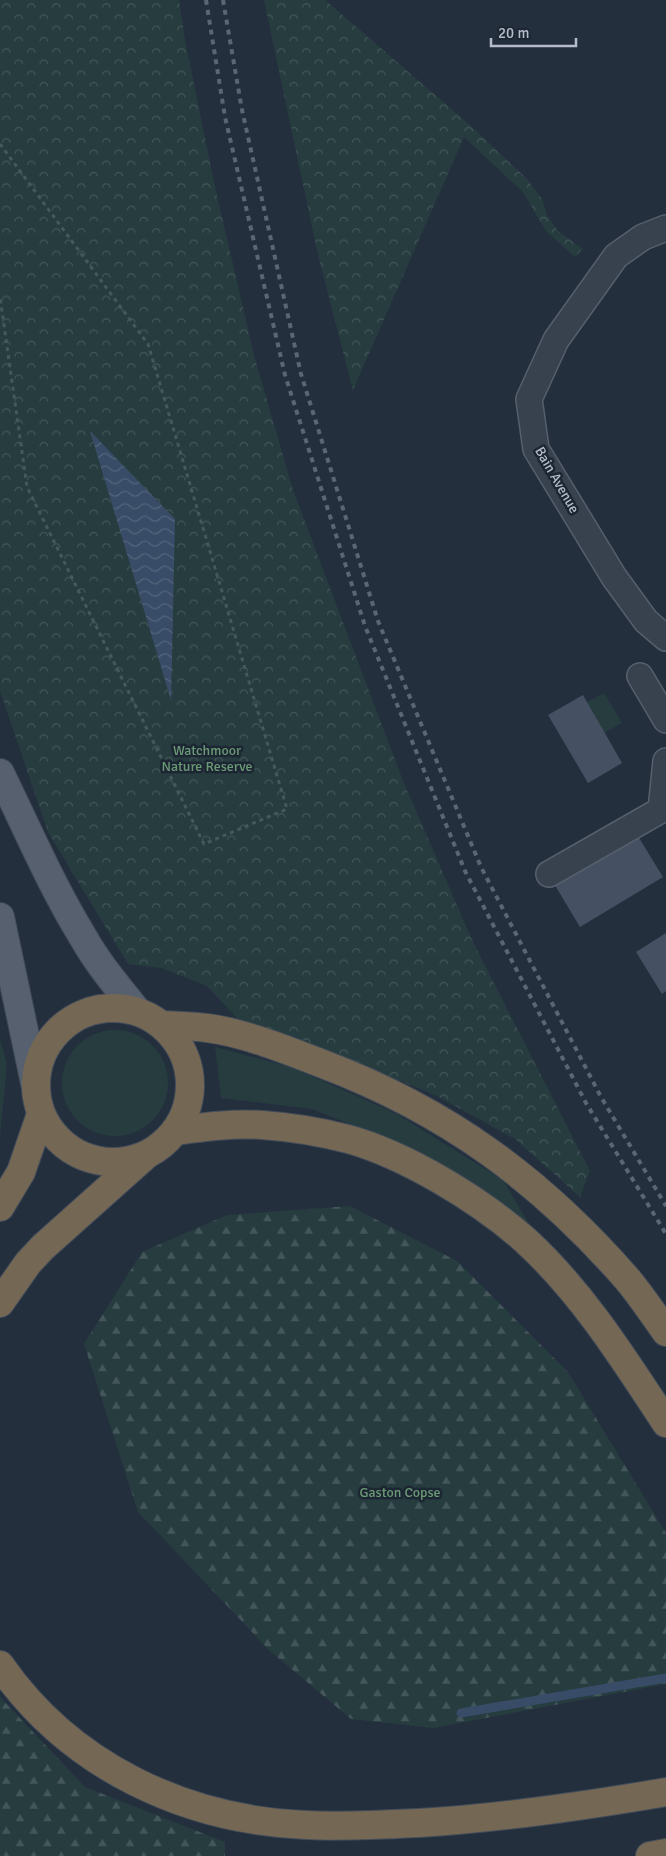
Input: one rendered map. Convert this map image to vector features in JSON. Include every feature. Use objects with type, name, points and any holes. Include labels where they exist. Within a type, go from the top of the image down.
[{"type":"highway","points":[[0,1207],[21,1172],[39,1101],[38,1066],[47,1046],[60,1029],[78,1016],[99,1009],[117,1008],[137,1011],[162,1025],[176,1039],[185,1056],[190,1075],[190,1095],[185,1114],[167,1140],[146,1155],[42,1248],[28,1263],[0,1303]]},
{"type":"highway","points":[[162,1025],[208,1028],[301,1055],[355,1076],[443,1120],[518,1172],[593,1242],[629,1282],[666,1332]]},
{"type":"highway","points":[[39,1101],[52,1132],[67,1146],[85,1156],[105,1161],[126,1161],[146,1155]]},
{"type":"highway","points":[[175,1131],[244,1124],[324,1134],[368,1146],[436,1177],[499,1220],[524,1240],[546,1262],[578,1297],[618,1349],[666,1423]]},
{"type":"highway","points":[[0,1665],[27,1701],[52,1726],[74,1745],[96,1760],[149,1790],[179,1802],[236,1817],[304,1825],[386,1825],[527,1814],[666,1792]]},
{"type":"highway","points":[[650,1856],[666,1853]]},
{"type":"main road","points":[[0,773],[64,904],[83,938],[99,963],[137,1011]]},
{"type":"main road","points":[[0,917],[39,1101]]},
{"type":"street","name":"Bain Avenue","points":[[666,228],[643,236],[616,256],[556,340],[529,399],[536,449],[614,577],[646,621],[666,638]]},
{"type":"street","points":[[640,676],[666,720]]},
{"type":"street","points":[[549,874],[661,810],[666,761]]},
{"type":"path","points":[[0,144],[148,344],[287,809],[204,844],[27,487],[0,297]]},
{"type":"green space","name":"Watchmoor Nature Reserve","points":[[0,0],[179,0],[185,40],[215,187],[254,355],[293,490],[403,781],[473,942],[590,1171],[580,1197],[515,1139],[435,1095],[286,1035],[237,1018],[207,986],[161,968],[128,964],[48,832],[0,691]]},
{"type":"green space","points":[[264,0],[325,0],[469,124],[528,180],[542,199],[547,215],[558,231],[583,249],[575,257],[546,231],[523,192],[464,137],[353,390],[318,255]]},
{"type":"green space","points":[[604,693],[622,723],[604,733],[587,702]]},
{"type":"green space","points":[[115,1030],[135,1034],[153,1045],[164,1063],[168,1083],[164,1103],[153,1121],[135,1132],[115,1136],[95,1132],[77,1121],[66,1103],[62,1083],[66,1063],[77,1045],[95,1034]]},
{"type":"green space","points":[[0,1040],[7,1064],[0,1137]]},
{"type":"green space","points":[[215,1047],[294,1068],[397,1114],[503,1180],[529,1224],[421,1153],[312,1109],[221,1098]]},
{"type":"green space","name":"Gaston Copse","points":[[350,1206],[457,1261],[568,1372],[666,1533],[666,1684],[433,1728],[351,1719],[270,1651],[138,1512],[84,1344],[142,1252],[227,1215]]},
{"type":"green space","points":[[0,1697],[85,1787],[225,1842],[225,1856],[0,1856]]},
{"type":"water","points":[[90,431],[175,519],[171,700]]},
{"type":"building","points":[[583,695],[622,763],[588,783],[548,715]]},
{"type":"building","points":[[636,833],[663,877],[580,927],[553,882]]},
{"type":"building","points":[[666,933],[666,991],[662,994],[636,952]]},
{"type":"waterway","points":[[461,1713],[666,1678]]},
{"type":"railway","points":[[206,0],[225,117],[285,375],[365,626],[465,871],[586,1103],[666,1234]]},
{"type":"railway","points":[[223,0],[242,110],[301,374],[378,621],[481,867],[601,1097],[666,1206]]}]
